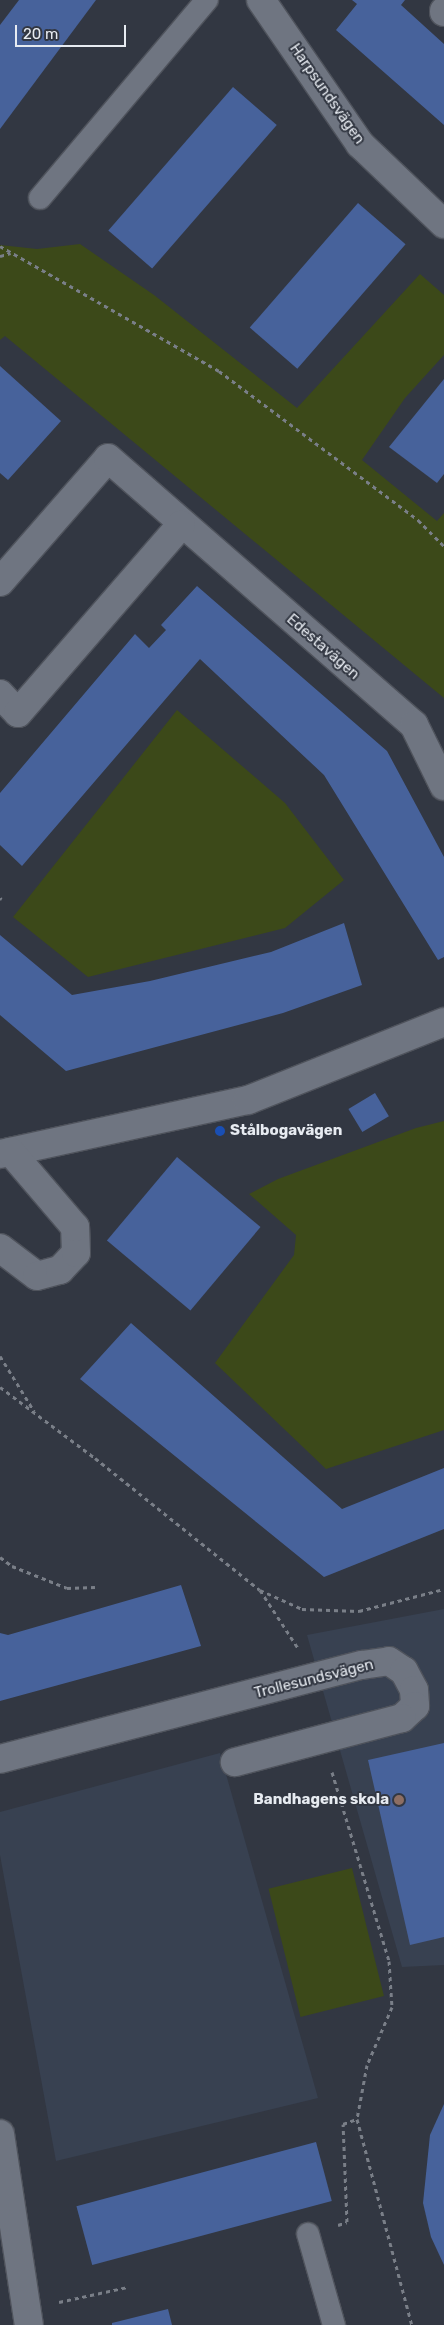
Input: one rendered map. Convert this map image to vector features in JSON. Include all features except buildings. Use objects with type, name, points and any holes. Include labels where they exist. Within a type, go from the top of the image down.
[{"type":"street","name":"Harpsundsvägen","points":[[261,0],[360,144],[444,224]]},
{"type":"street","name":"Edestavägen","points":[[0,582],[108,458],[181,524],[414,725],[444,786]]},
{"type":"street","points":[[0,694],[18,713],[181,524]]},
{"type":"street","points":[[5,1153],[248,1100],[444,1022]]},
{"type":"street","points":[[0,1248],[37,1276],[60,1270],[76,1253],[75,1227],[5,1153]]},
{"type":"street","name":"Trollesundsvägen","points":[[0,1759],[309,1679],[389,1661],[404,1671],[414,1690],[414,1706],[402,1718],[235,1762]]},
{"type":"street","points":[[0,2134],[28,2317]]},
{"type":"lane","points":[[40,198],[207,0]]},
{"type":"lane","points":[[308,2234],[334,2325]]},
{"type":"path","points":[[0,246],[219,371],[418,520],[444,546]]},
{"type":"path","points":[[0,256],[12,253]]},
{"type":"path","points":[[0,1356],[36,1413]]},
{"type":"path","points":[[0,1387],[36,1413],[260,1590],[302,1609],[359,1611],[444,1589]]},
{"type":"path","points":[[0,1557],[12,1566],[66,1588],[95,1587]]},
{"type":"path","points":[[260,1590],[295,1639],[309,1679]]},
{"type":"path","points":[[322,1740],[389,1961],[392,2007],[367,2065],[357,2119],[412,2325]]},
{"type":"path","points":[[308,2234],[347,2222],[344,2124],[357,2119]]},
{"type":"path","points":[[28,2317],[128,2287]]},
{"type":"shaded area","name":"Bandhagens skola","points":[[444,1609],[444,1965],[402,1967],[307,1635]]},
{"type":"shaded area","name":"Bandhagens skola","points":[[220,1753],[318,2098],[56,2161],[0,1855],[0,1812]]},
{"type":"green space","points":[[80,244],[154,295],[297,408],[420,274],[444,295],[444,355],[405,398],[362,460],[437,521],[444,513],[444,698],[5,336],[0,340],[0,245],[37,249]]},
{"type":"green space","points":[[177,710],[285,803],[344,880],[285,928],[88,977],[13,917]]},
{"type":"green space","points":[[444,1121],[444,1430],[326,1469],[215,1363],[294,1255],[296,1235],[249,1194],[278,1179],[416,1128]]},
{"type":"green space","points":[[352,1868],[384,1996],[300,2017],[269,1889]]},
{"type":"place","name":"Stålbogavägen","points":[[220,1131]]},
{"type":"place","name":"Bandhagens skola","points":[[399,1800]]}]
